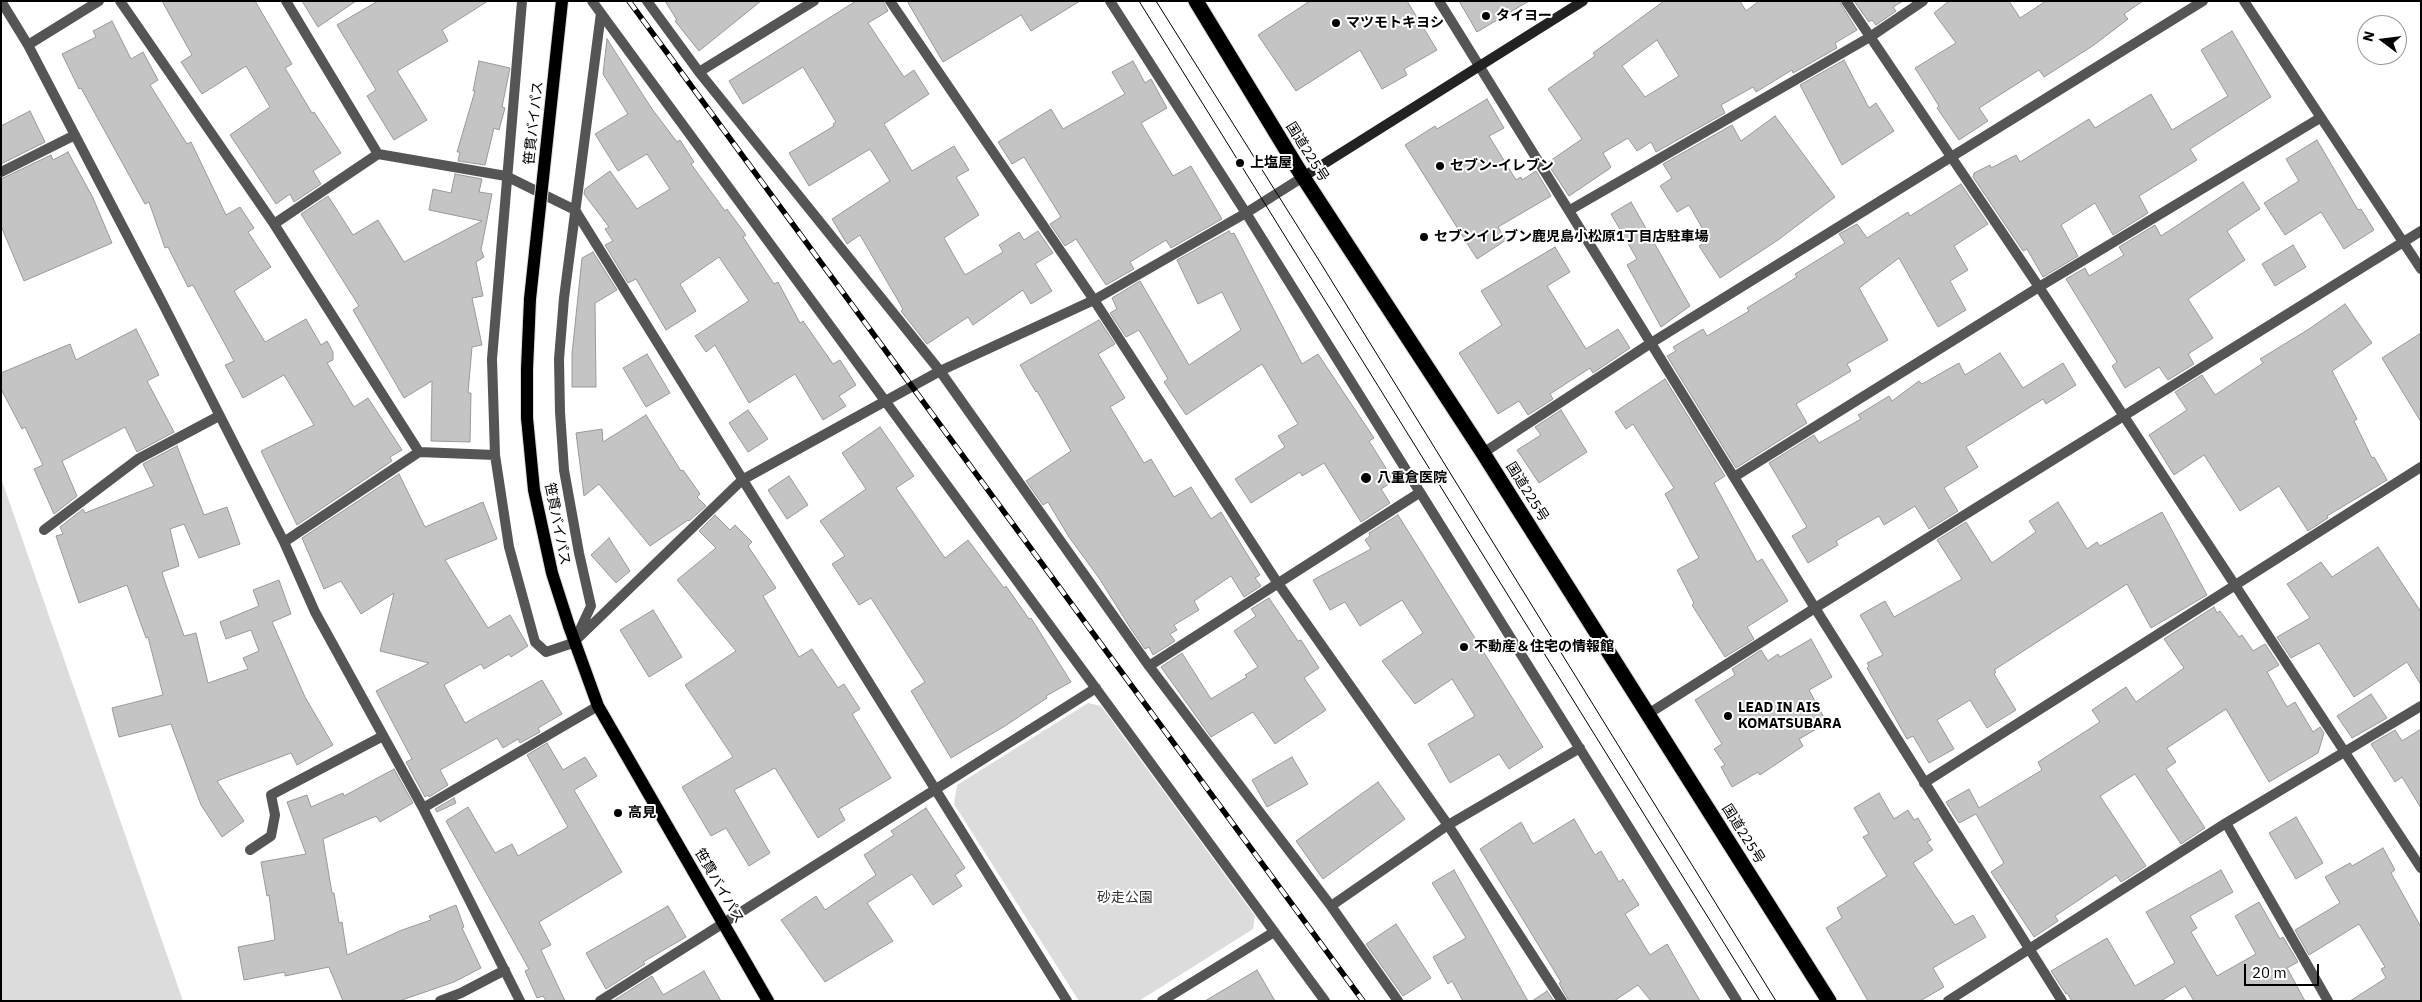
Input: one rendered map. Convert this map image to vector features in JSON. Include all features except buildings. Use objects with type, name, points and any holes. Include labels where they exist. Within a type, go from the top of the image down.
[{"type":"highway","name":"国道225号","points":[[1196,1],[1303,178],[1483,453],[1828,1001]]},
{"type":"main road","name":"笹貫バイパス","points":[[562,1],[530,299],[527,418],[534,490],[552,573],[573,643],[598,706],[768,1001]]},
{"type":"street","points":[[1,1],[28,45],[284,542],[315,612],[423,808],[520,1001]]},
{"type":"street","points":[[28,45],[98,1]]},
{"type":"street","points":[[120,1],[274,224],[419,452]]},
{"type":"street","points":[[286,1],[378,154]]},
{"type":"street","points":[[522,1],[492,359],[495,455],[509,547],[535,642],[546,652],[573,643],[742,480],[940,371],[1094,300],[1246,213],[1583,1]]},
{"type":"street","points":[[592,1],[887,400],[1325,1001]]},
{"type":"street","points":[[647,1],[698,72],[940,371],[1149,666],[1331,906],[1398,1001]]},
{"type":"street","points":[[698,72],[814,1]]},
{"type":"street","points":[[890,1],[1094,300],[1277,582],[1448,825],[1562,1001]]},
{"type":"street","points":[[1110,1],[1246,213],[1737,1001]]},
{"type":"street","points":[[1440,1],[1815,608],[2062,1001]]},
{"type":"street","points":[[1846,1],[2237,585],[2421,868]]},
{"type":"street","points":[[1570,210],[1870,36],[1923,1]]},
{"type":"street","points":[[1483,453],[1652,343],[2203,1]]},
{"type":"street","points":[[2244,1],[2421,268]]},
{"type":"street","points":[[573,643],[591,606],[564,470],[559,359],[564,298],[601,13]]},
{"type":"street","points":[[1734,477],[2039,287],[2320,118]]},
{"type":"street","points":[[1,172],[75,136]]},
{"type":"street","points":[[274,224],[378,154],[506,176],[575,210],[1066,1001]]},
{"type":"street","points":[[1648,714],[2421,231]]},
{"type":"street","points":[[44,530],[138,460],[219,416]]},
{"type":"street","points":[[284,542],[419,452],[495,455]]},
{"type":"street","points":[[1924,782],[2421,467]]},
{"type":"street","points":[[1149,666],[1277,582],[1420,493]]},
{"type":"street","points":[[600,1001],[1096,688]]},
{"type":"street","points":[[423,808],[598,706]]},
{"type":"street","points":[[1948,1001],[2226,823],[2421,706]]},
{"type":"street","points":[[250,850],[271,836],[275,815],[271,795],[383,736]]},
{"type":"street","points":[[1331,906],[1448,825],[1580,748]]},
{"type":"street","points":[[2226,823],[2328,1001]]},
{"type":"street","points":[[1162,1001],[1274,932]]},
{"type":"street","points":[[440,1001],[461,993],[505,970]]},
{"type":"green space","points":[[1,478],[183,1001],[1,1001]]},
{"type":"green space","name":"砂走公園","points":[[1088,703],[1101,706],[1255,916],[1253,929],[1139,1001],[1079,1001],[954,804],[957,785]]},
{"type":"tram line","points":[[1139,1],[1760,1001]]},
{"type":"tram line","points":[[1156,1],[1320,262],[1776,1001]]},
{"type":"railway","points":[[629,1],[1363,1001]]},
{"type":"place","name":"タイヨー","points":[[1486,16]]},
{"type":"place","name":"マツモトキヨシ","points":[[1336,23]]},
{"type":"place","name":"上塩屋","points":[[1240,163]]},
{"type":"place","name":"セブン-イレブン","points":[[1440,166]]},
{"type":"place","name":"セブンイレブン鹿児島小松原1丁目店駐車場","points":[[1424,237]]},
{"type":"place","name":"八重倉医院","points":[[1366,478]]},
{"type":"place","name":"不動産＆住宅の情報館","points":[[1464,647]]},
{"type":"place","name":"LEAD IN AIS KOMATSUBARA","points":[[1728,716]]},
{"type":"place","name":"高見","points":[[618,813]]}]
